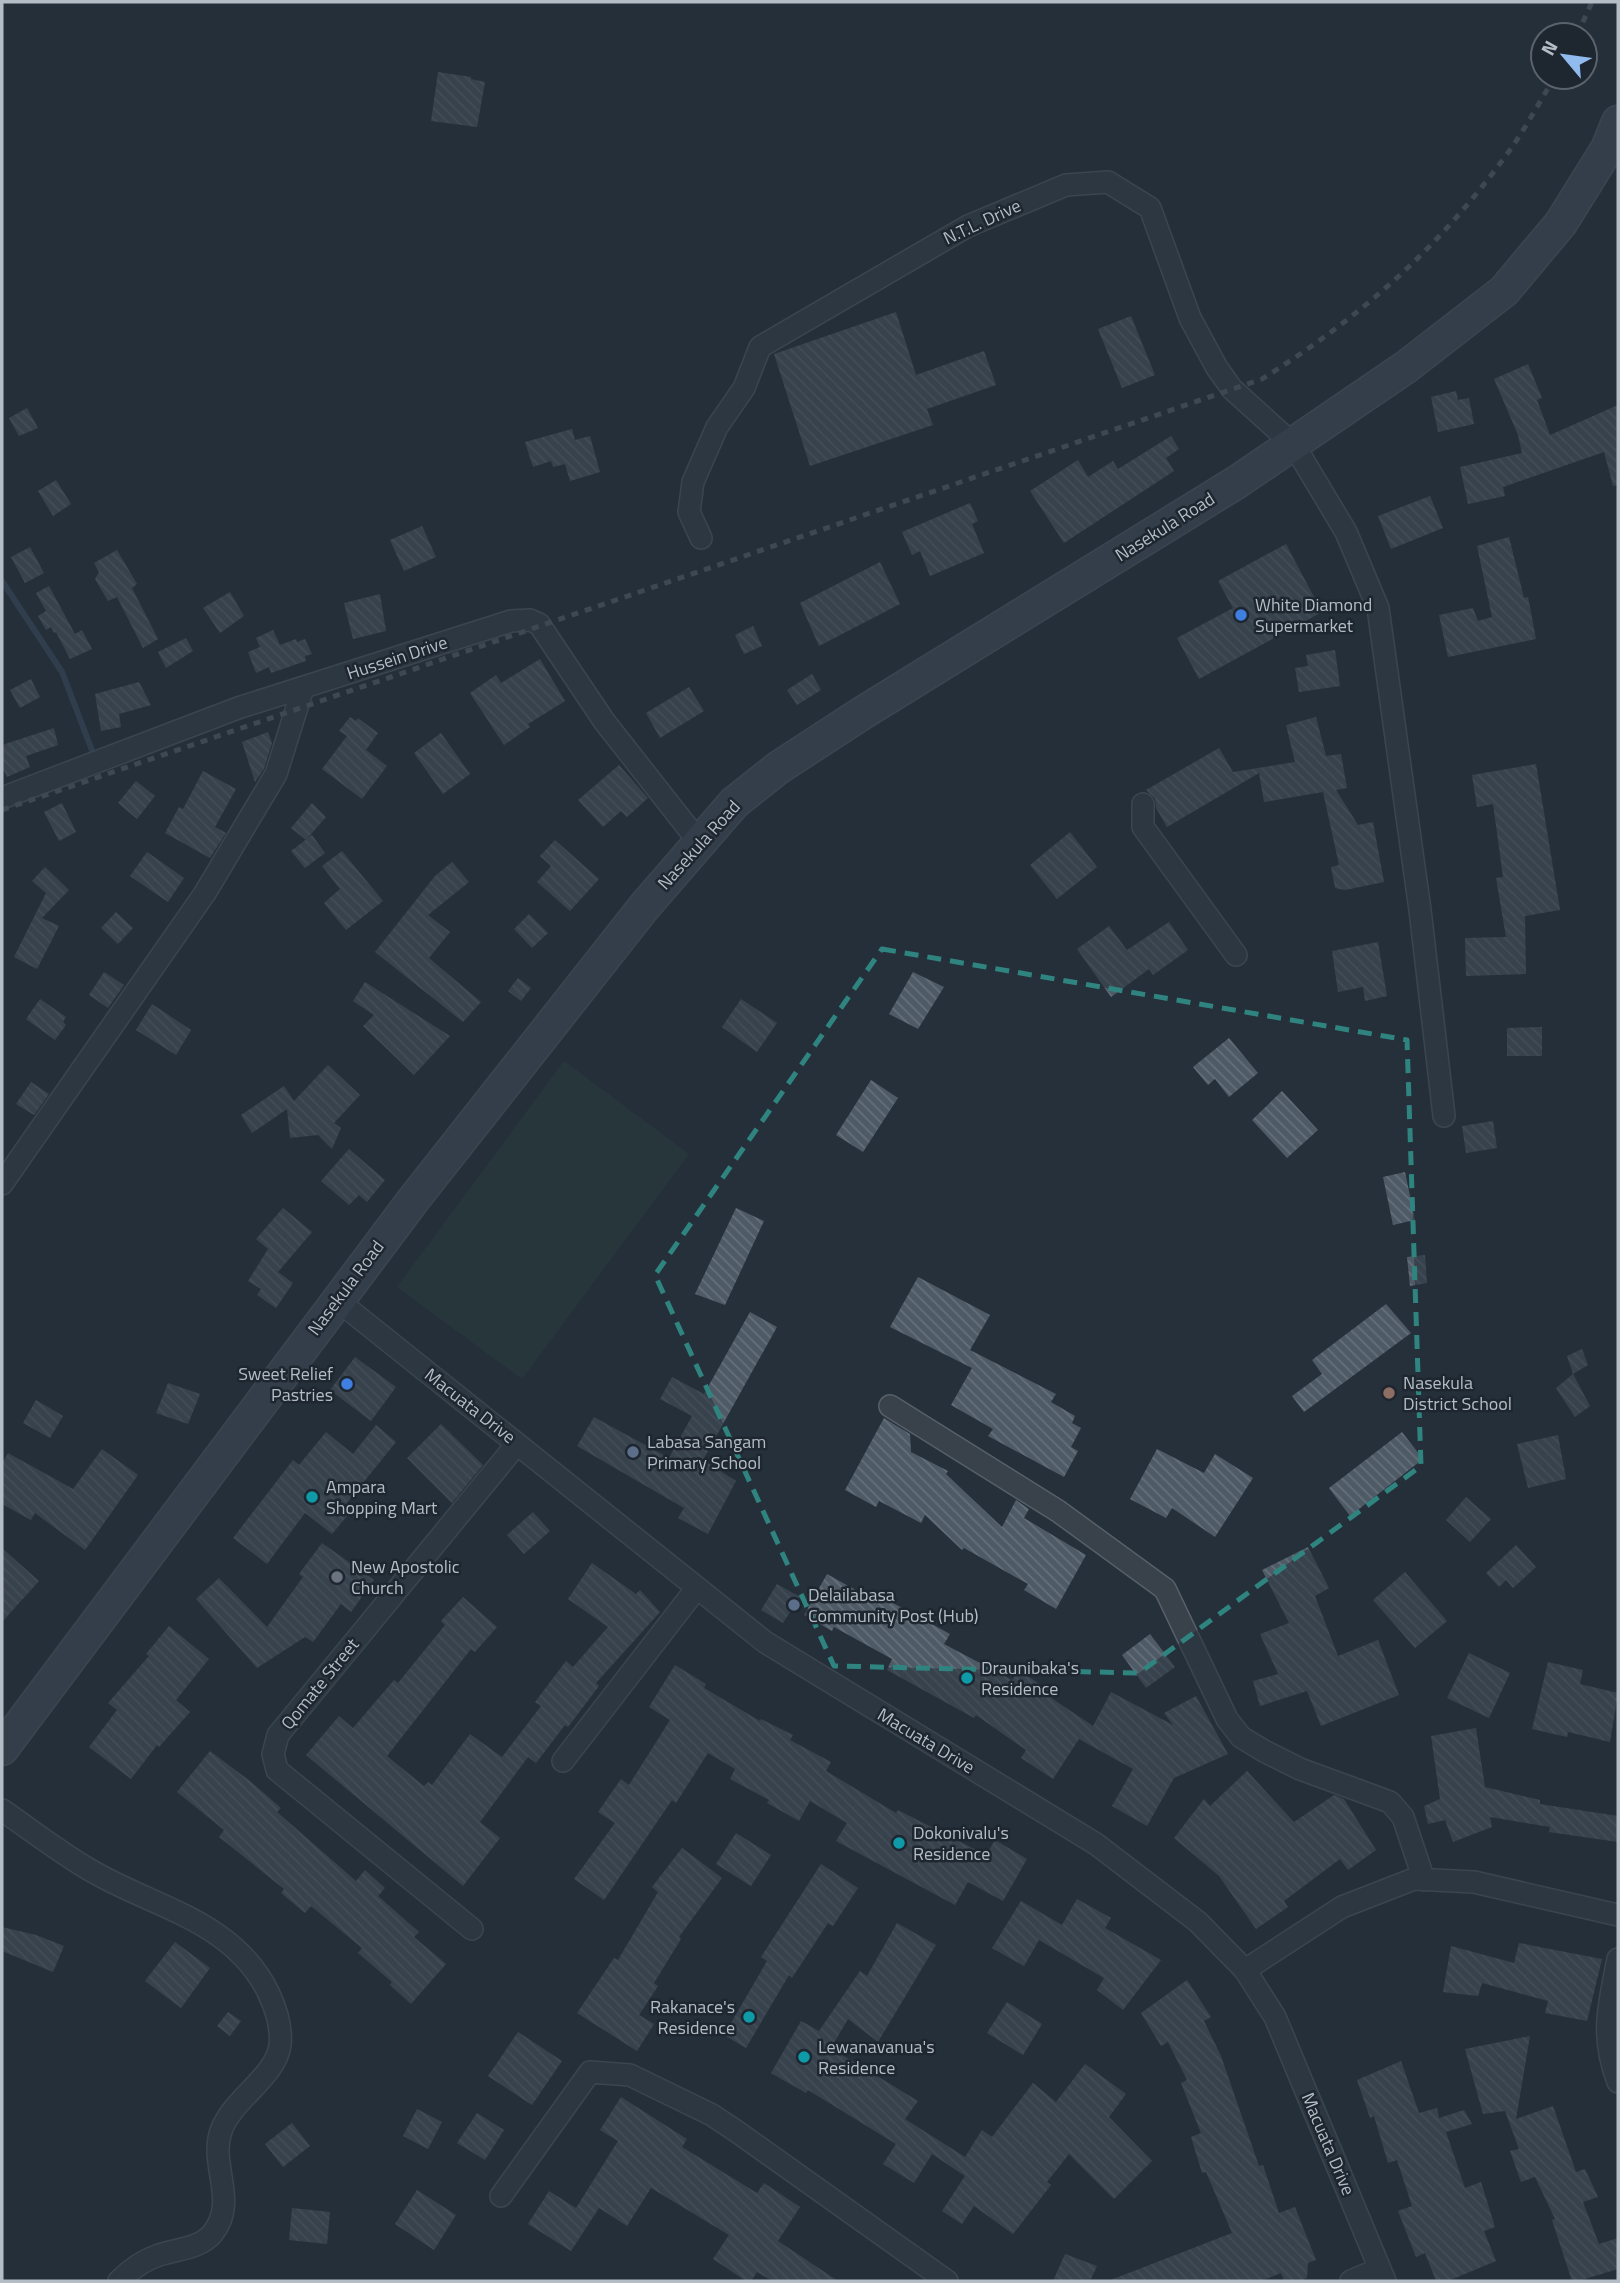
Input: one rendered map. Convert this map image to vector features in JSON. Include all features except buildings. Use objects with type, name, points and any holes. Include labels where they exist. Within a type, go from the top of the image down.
[{"type":"main road","name":"Nasekula Road","points":[[2,1749],[337,1300],[559,1015],[699,842],[734,803],[778,768],[1294,445],[1406,367],[1504,291],[1561,223],[1607,149],[1618,122]]},
{"type":"street","name":"N.T.L. Drive","points":[[701,538],[689,512],[693,482],[717,428],[744,388],[760,347],[968,226],[1066,185],[1108,182],[1150,208],[1190,318],[1217,368],[1231,390],[1294,445],[1346,532],[1378,608],[1420,910],[1444,1116]]},
{"type":"street","name":"Hussein Drive","points":[[2,798],[238,708],[511,621],[530,620],[539,624],[604,721],[699,842]]},
{"type":"street","points":[[2,1184],[205,893],[276,774],[303,688]]},
{"type":"street","points":[[1143,804],[1143,827],[1236,955]]},
{"type":"street","name":"Macuata Drive","points":[[337,1300],[765,1642],[1096,1844],[1198,1922],[1245,1970],[1275,2017],[1382,2275]]},
{"type":"street","points":[[890,1406],[1058,1511],[1165,1590],[1227,1718],[1241,1737],[1300,1769],[1390,1802],[1403,1817],[1424,1880]]},
{"type":"street","name":"Qomate Street","points":[[472,1929],[277,1769],[273,1754],[278,1735],[517,1444]]},
{"type":"street","points":[[563,1761],[696,1589]]},
{"type":"street","points":[[2,1811],[90,1871],[199,1921],[233,1944],[259,1973],[277,2011],[280,2046],[264,2076],[233,2108],[220,2132],[217,2155],[225,2187],[221,2217],[212,2234],[199,2244],[157,2255],[140,2264],[119,2281]]},
{"type":"street","points":[[1245,1970],[1342,1907],[1414,1880],[1474,1882],[1618,1915]]},
{"type":"street","points":[[1618,1959],[1606,2023],[1611,2063],[1618,2082]]},
{"type":"street","points":[[501,2196],[590,2072],[630,2075],[720,2120],[947,2281]]},
{"type":"street","points":[[1351,2281],[1382,2275]]},
{"type":"highlighted area","points":[[882,949],[1407,1040],[1421,1466],[1139,1673],[834,1666],[655,1275]]},
{"type":"green space","points":[[564,1061],[689,1154],[522,1379],[397,1287]]},
{"type":"waterway","points":[[2,581],[62,672],[95,758]]},
{"type":"railway","points":[[1583,21],[1592,2]]},
{"type":"railway","points":[[2,810],[1262,379],[1365,306],[1425,251],[1454,221],[1507,154],[1547,91]]},
{"type":"place","name":"White Diamond Supermarket","points":[[1241,615]]},
{"type":"place","name":"Sweet Relief Pastries","points":[[347,1384]]},
{"type":"place","name":"Nasekula District School","points":[[1389,1393]]},
{"type":"place","name":"Labasa Sangam Primary School","points":[[633,1452]]},
{"type":"place","name":"Ampara Shopping Mart","points":[[312,1497]]},
{"type":"place","name":"New Apostolic Church","points":[[337,1577]]},
{"type":"place","name":"Delailabasa Community Post (Hub)","points":[[794,1605]]},
{"type":"place","name":"Draunibaka's Residence","points":[[967,1678]]},
{"type":"place","name":"Dokonivalu's Residence","points":[[899,1843]]},
{"type":"place","name":"Rakanace's Residence","points":[[749,2017]]},
{"type":"place","name":"Lewanavanua's Residence","points":[[804,2057]]}]
